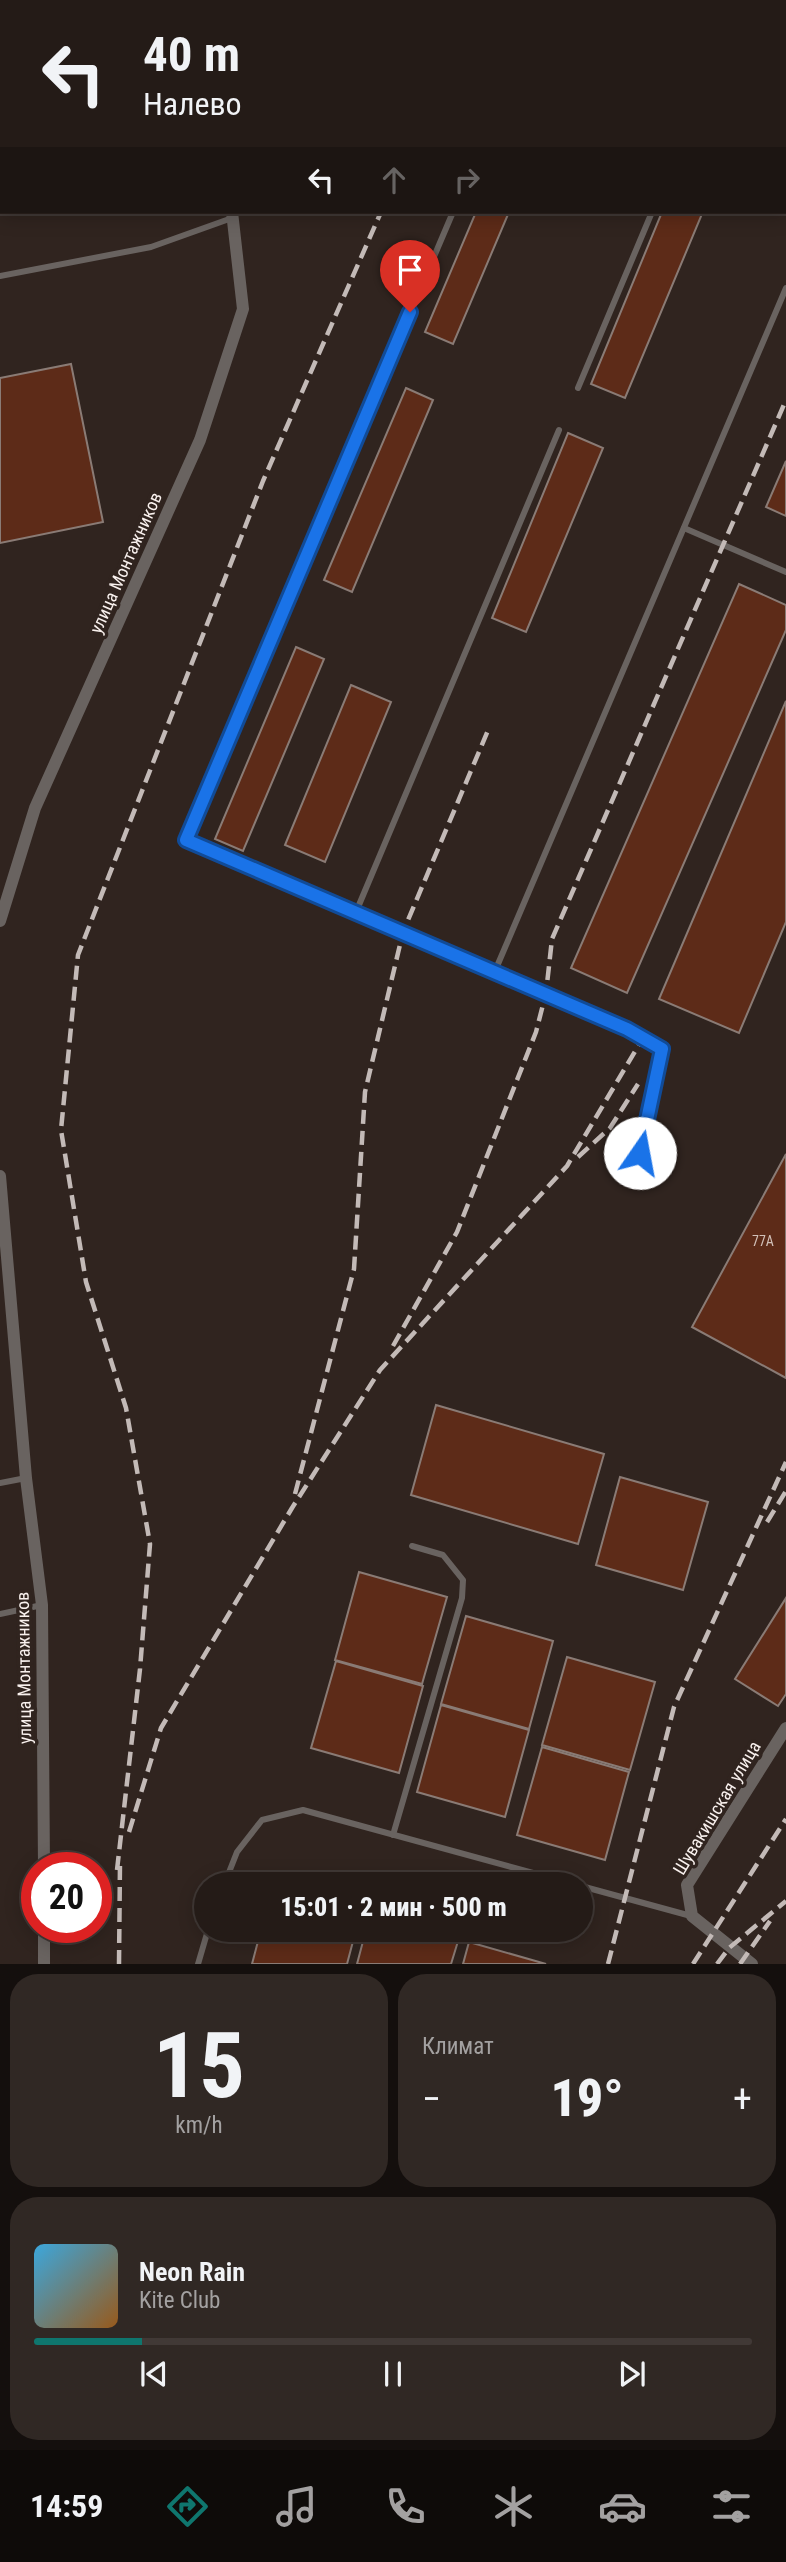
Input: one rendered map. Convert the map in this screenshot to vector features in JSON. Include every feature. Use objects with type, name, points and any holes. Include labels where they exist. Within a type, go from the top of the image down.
[{"type":"street","name":"улица Монтажников","points":[[0,921],[35,808],[200,440],[222,374],[243,309],[232,215]]},
{"type":"street","name":"улица Монтажников","points":[[0,1176],[26,1478],[42,1605],[44,1852]]},
{"type":"street","name":"Шувакишская улица","points":[[692,1916],[687,1885],[786,1728]]},
{"type":"street","points":[[692,1916],[752,1964]]},
{"type":"street","points":[[44,1943],[44,1964]]},
{"type":"lane","points":[[452,214],[186,840],[495,971],[627,1029],[662,1049],[640,1153]]},
{"type":"lane","points":[[578,388],[651,214]]},
{"type":"lane","points":[[0,276],[151,247],[232,215]]},
{"type":"lane","points":[[495,971],[786,288]]},
{"type":"lane","points":[[356,912],[559,430]]},
{"type":"lane","points":[[684,528],[786,572]]},
{"type":"lane","points":[[0,1483],[26,1478]]},
{"type":"lane","points":[[393,1835],[462,1598],[463,1580],[443,1555],[412,1546]]},
{"type":"lane","points":[[0,1614],[42,1605]]},
{"type":"lane","points":[[229,1872],[237,1852],[261,1820],[303,1810],[531,1872]]},
{"type":"lane","points":[[593,1889],[692,1916]]},
{"type":"lane","points":[[198,1964],[204,1942]]},
{"type":"building","points":[[475,214],[508,214],[453,344],[425,332]]},
{"type":"building","points":[[661,214],[702,214],[625,398],[591,384]]},
{"type":"building","points":[[71,364],[103,522],[0,543],[0,378]]},
{"type":"building","points":[[406,388],[433,400],[352,592],[324,580]]},
{"type":"building","points":[[568,433],[603,448],[526,632],[492,618]]},
{"type":"building","points":[[786,461],[786,516],[766,507]]},
{"type":"building","points":[[739,584],[786,605],[786,630],[627,993],[571,968]]},
{"type":"building","points":[[296,647],[324,659],[243,851],[215,839]]},
{"type":"building","points":[[351,685],[391,702],[325,862],[285,845]]},
{"type":"building","points":[[786,701],[786,922],[739,1033],[659,999]]},
{"type":"building","points":[[786,1154],[786,1378],[692,1327]]},
{"type":"building","points":[[436,1405],[604,1454],[578,1544],[411,1495]]},
{"type":"building","points":[[620,1477],[708,1502],[683,1590],[596,1565]]},
{"type":"building","points":[[359,1572],[447,1597],[422,1684],[335,1660]]},
{"type":"building","points":[[786,1598],[786,1694],[778,1706],[735,1679]]},
{"type":"building","points":[[466,1616],[553,1641],[529,1729],[441,1704]]},
{"type":"building","points":[[567,1657],[655,1682],[630,1770],[542,1745]]},
{"type":"building","points":[[336,1661],[423,1686],[399,1773],[311,1748]]},
{"type":"building","points":[[441,1705],[529,1730],[505,1817],[417,1792]]},
{"type":"building","points":[[542,1747],[629,1772],[605,1860],[517,1835]]},
{"type":"building","points":[[258,1942],[353,1942],[347,1964],[252,1964]]},
{"type":"building","points":[[363,1942],[458,1942],[451,1964],[357,1964]]},
{"type":"building","points":[[469,1942],[546,1964],[463,1964]]},
{"type":"railway","points":[[117,1870],[140,1669],[150,1544],[126,1408],[86,1282],[61,1130],[78,955],[263,481],[380,214]]},
{"type":"railway","points":[[393,1346],[457,1232],[536,1032],[546,993],[552,939],[786,400]]},
{"type":"railway","points":[[295,1494],[354,1269],[365,1092],[403,932],[489,728]]},
{"type":"railway","points":[[129,1832],[161,1728],[292,1508],[380,1370],[567,1166],[640,1043]]},
{"type":"railway","points":[[578,1157],[610,1128],[638,1084]]},
{"type":"railway","points":[[608,1964],[674,1707],[786,1462]]},
{"type":"railway","points":[[767,1522],[786,1491]]},
{"type":"railway","points":[[693,1964],[786,1819]]},
{"type":"railway","points":[[119,1964],[120,1862]]},
{"type":"railway","points":[[717,1964],[729,1948],[786,1901]]},
{"type":"railway","points":[[740,1964],[770,1921]]},
{"type":"route","points":[[410,312],[186,840],[495,971],[627,1029],[662,1049],[640,1153]]}]
